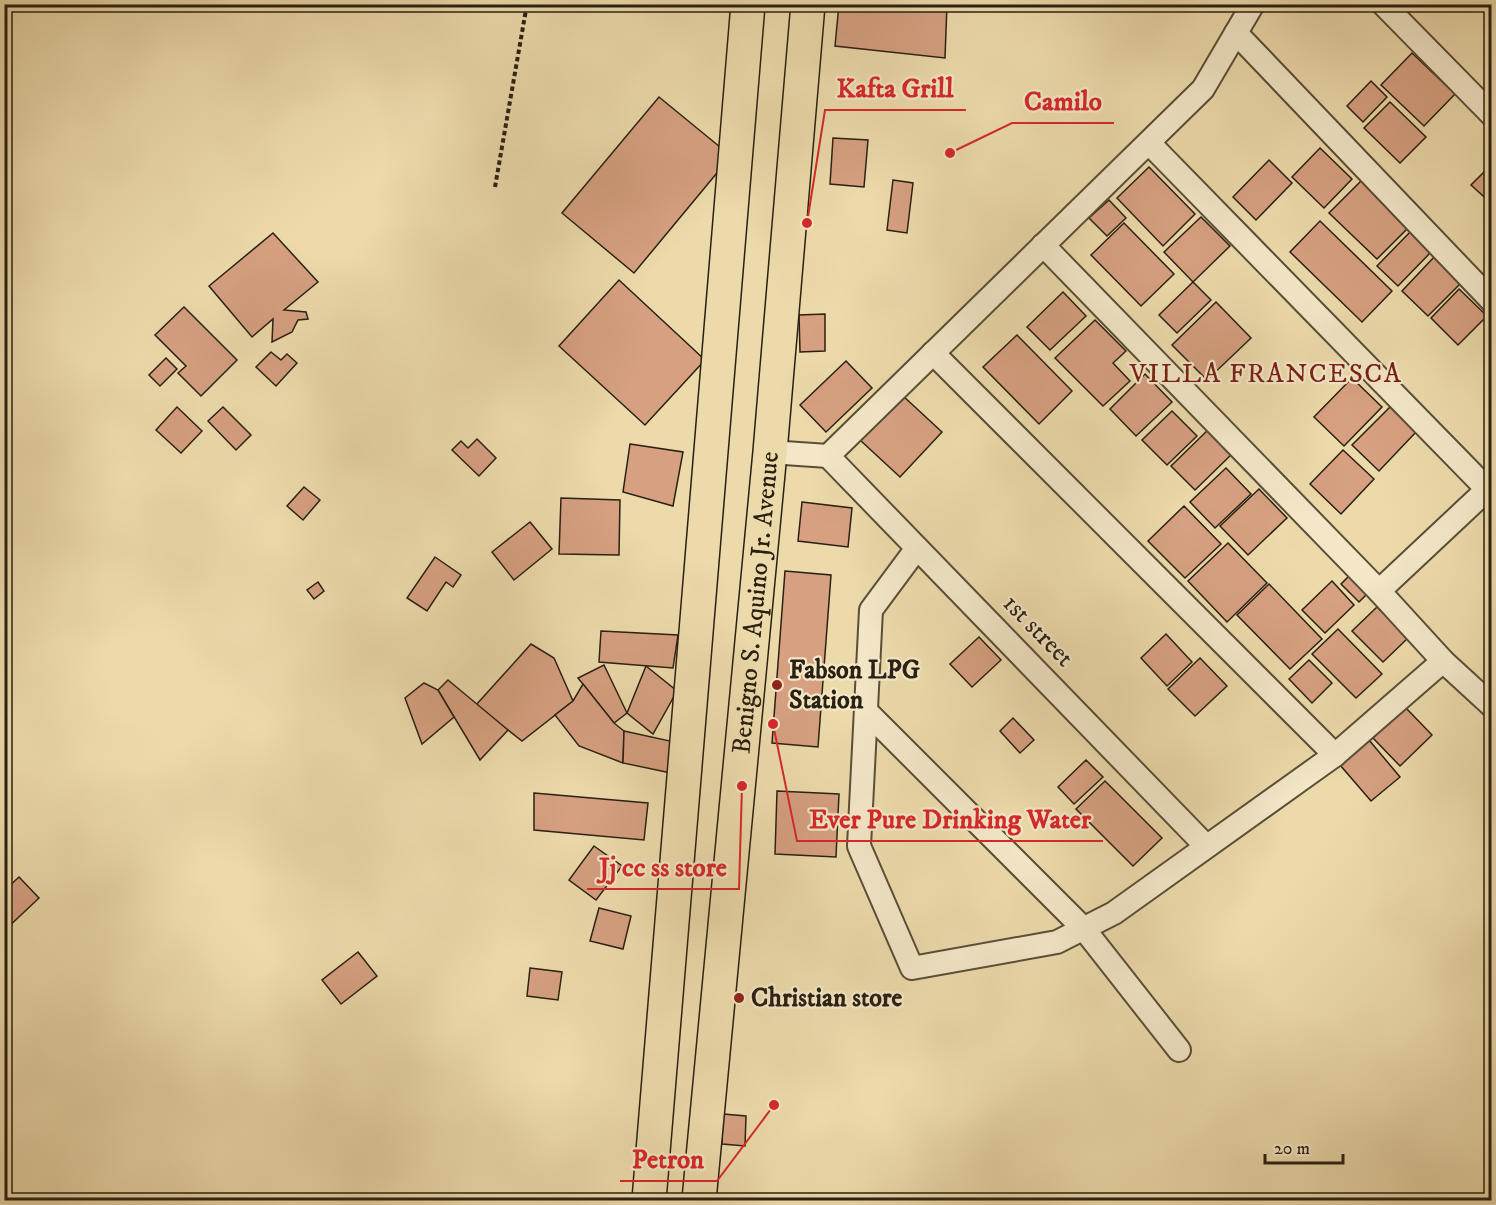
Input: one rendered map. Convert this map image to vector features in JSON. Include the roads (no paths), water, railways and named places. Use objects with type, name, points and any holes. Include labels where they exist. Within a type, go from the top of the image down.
[{"type":"main road","points":[[649,1200],[748,4]]},
{"type":"main road","name":"Benigno S. Aquino Jr. Avenue","points":[[699,1200],[770,452],[808,4]]},
{"type":"street","points":[[770,452],[828,456],[1203,89],[1253,4]]},
{"type":"street","points":[[1383,4],[1491,115]]},
{"type":"street","points":[[1236,33],[1491,301]]},
{"type":"street","points":[[1149,142],[1489,487],[1379,591]]},
{"type":"street","points":[[1043,245],[1379,591],[1443,661],[1491,706]]},
{"type":"street","points":[[933,353],[1335,755]]},
{"type":"street","name":"1st street","points":[[828,456],[1206,846]]},
{"type":"street","points":[[917,548],[871,610],[859,846],[912,968],[1057,942],[1114,913],[1335,755],[1443,661]]},
{"type":"street","points":[[866,711],[1084,929],[1179,1050]]},
{"type":"place","name":"Camilo","points":[[950,153]]},
{"type":"place","name":"Kafta Grill","points":[[807,223]]},
{"type":"place","name":"Fabson LPG Station","points":[[777,685]]},
{"type":"place","name":"Ever Pure Drinking Water","points":[[773,724]]},
{"type":"place","name":"Jj cc ss store","points":[[742,786]]},
{"type":"place","name":"Christian store","points":[[739,998]]},
{"type":"place","name":"Petron","points":[[774,1105]]},
{"type":"district","name":"VILLA FRANCESCA","points":[[1266,374]]}]
